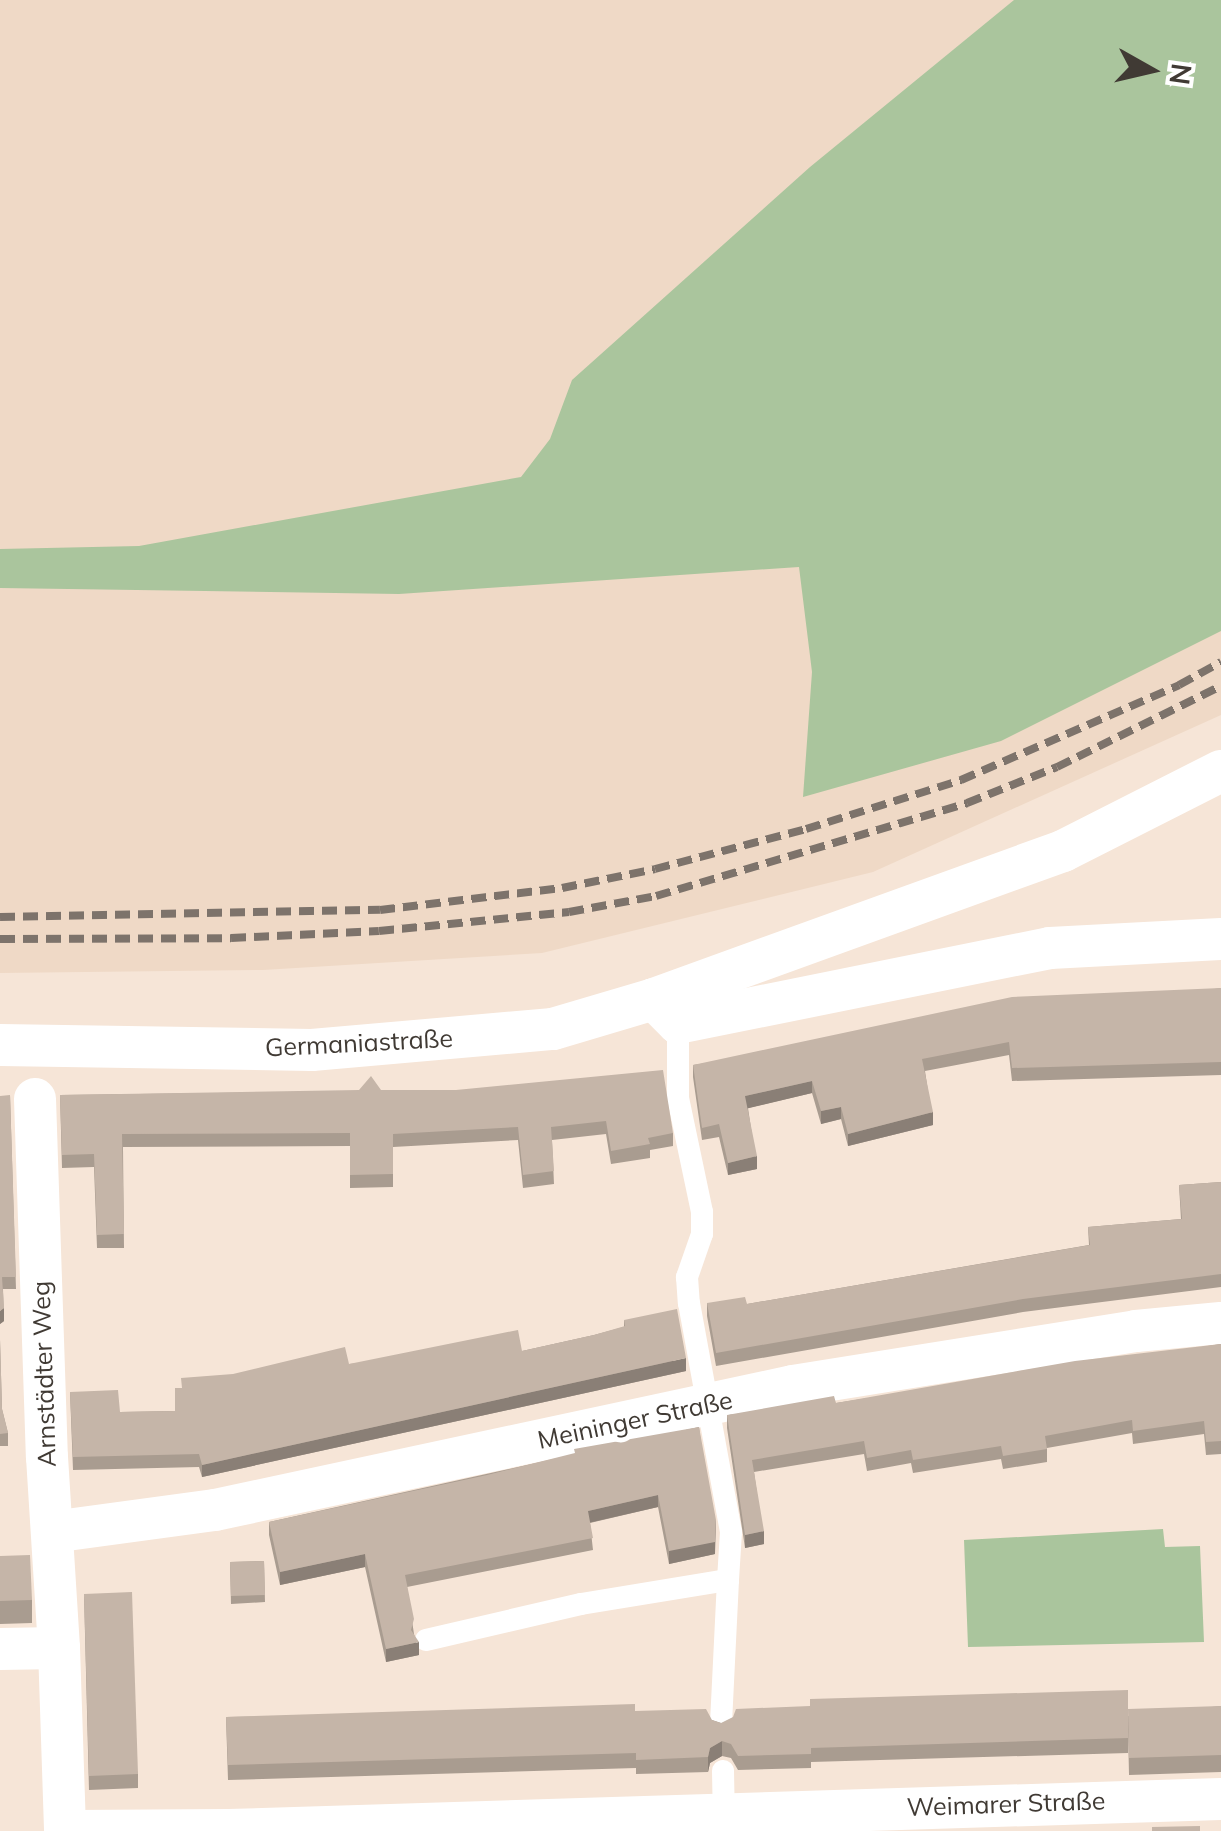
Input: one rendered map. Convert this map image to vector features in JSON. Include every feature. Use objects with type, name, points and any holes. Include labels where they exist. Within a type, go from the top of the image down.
[{"type":"street","name":"Germaniastraße","points":[[666,1011],[1063,851],[1221,771]]},
{"type":"street","name":"Germaniastraße","points":[[0,1045],[312,1050],[552,1029],[1050,948],[1221,939]]},
{"type":"street","name":"Arnstädter Weg","points":[[34,1098],[68,1831]]},
{"type":"street","name":"Meininger Straße","points":[[52,1532],[215,1510],[707,1405],[990,1353],[1221,1323]]},
{"type":"street","points":[[0,1650],[59,1648]]},
{"type":"street","name":"Weimarer Straße","points":[[68,1831],[230,1830],[724,1805],[1221,1798]]},
{"type":"lane","points":[[666,1011],[678,1098],[702,1212],[702,1234],[688,1277],[689,1302],[731,1532],[721,1723]]},
{"type":"lane","points":[[426,1640],[581,1604],[728,1580]]},
{"type":"shaded area","points":[[0,0],[1221,0],[1221,715],[873,872],[542,953],[263,970],[0,973]]},
{"type":"green space","points":[[1014,0],[1221,0],[1221,631],[1001,741],[803,797],[812,672],[799,567],[399,594],[0,588],[0,549],[139,546],[521,477],[550,439],[572,380],[810,167]]},
{"type":"green space","points":[[1163,1529],[1165,1547],[1200,1546],[1204,1642],[968,1647],[964,1540]]},
{"type":"building","points":[[1221,988],[1221,1062],[1012,1068],[1009,1042],[922,1059],[933,1112],[848,1134],[841,1107],[821,1111],[812,1081],[745,1096],[757,1156],[728,1163],[719,1124],[702,1128],[693,1065],[1012,997]]},
{"type":"building","points":[[663,1070],[673,1133],[648,1138],[650,1144],[611,1151],[606,1121],[551,1127],[554,1171],[523,1175],[518,1127],[393,1134],[393,1174],[350,1175],[350,1133],[122,1134],[124,1234],[97,1235],[94,1154],[62,1155],[60,1095],[359,1090],[371,1076],[381,1090],[456,1090]]},
{"type":"building","points":[[10,1095],[16,1277],[2,1277],[4,1308],[0,1311],[0,1096]]},
{"type":"building","points":[[1221,1182],[1221,1274],[1023,1299],[716,1353],[707,1303],[745,1297],[747,1304],[1090,1245],[1088,1227],[1182,1219],[1179,1185]]},
{"type":"building","points":[[677,1309],[686,1358],[202,1465],[199,1454],[73,1457],[70,1392],[118,1390],[120,1412],[175,1411],[175,1388],[182,1388],[181,1378],[233,1374],[345,1347],[349,1364],[518,1330],[522,1351],[594,1335],[625,1326],[624,1320]]},
{"type":"building","points":[[0,1339],[2,1409],[8,1433],[0,1434]]},
{"type":"building","points":[[1221,1344],[1221,1441],[1206,1442],[1204,1421],[1133,1431],[1132,1420],[1045,1436],[1047,1449],[1003,1456],[1001,1446],[913,1460],[911,1450],[867,1458],[864,1441],[752,1460],[764,1531],[745,1535],[727,1415],[834,1396],[836,1403],[1075,1361]]},
{"type":"building","points":[[699,1427],[716,1520],[715,1542],[669,1551],[658,1495],[588,1511],[593,1538],[405,1575],[414,1619],[411,1630],[419,1642],[386,1649],[365,1554],[280,1572],[269,1522],[487,1475],[575,1453],[574,1449]]},
{"type":"building","points":[[30,1555],[32,1600],[0,1601],[0,1556]]},
{"type":"building","points":[[264,1561],[265,1595],[231,1596],[230,1562]]},
{"type":"building","points":[[132,1592],[138,1774],[89,1776],[84,1594]]},
{"type":"building","points":[[1128,1690],[1128,1738],[811,1748],[811,1754],[738,1756],[731,1744],[722,1741],[710,1748],[708,1757],[636,1760],[636,1753],[228,1765],[226,1717],[635,1704],[635,1711],[706,1709],[712,1720],[721,1723],[733,1717],[736,1709],[810,1706],[810,1699]]},
{"type":"building","points":[[1221,1706],[1221,1755],[1129,1758],[1128,1709]]},
{"type":"building","points":[[1200,1826],[1200,1831],[1152,1831],[1152,1827]]},
{"type":"railway","points":[[0,917],[380,910],[562,888],[655,869],[806,829],[961,780],[1179,685],[1221,662]]},
{"type":"railway","points":[[0,939],[231,938],[379,931],[569,912],[656,896],[967,803],[1057,767],[1221,686]]}]
